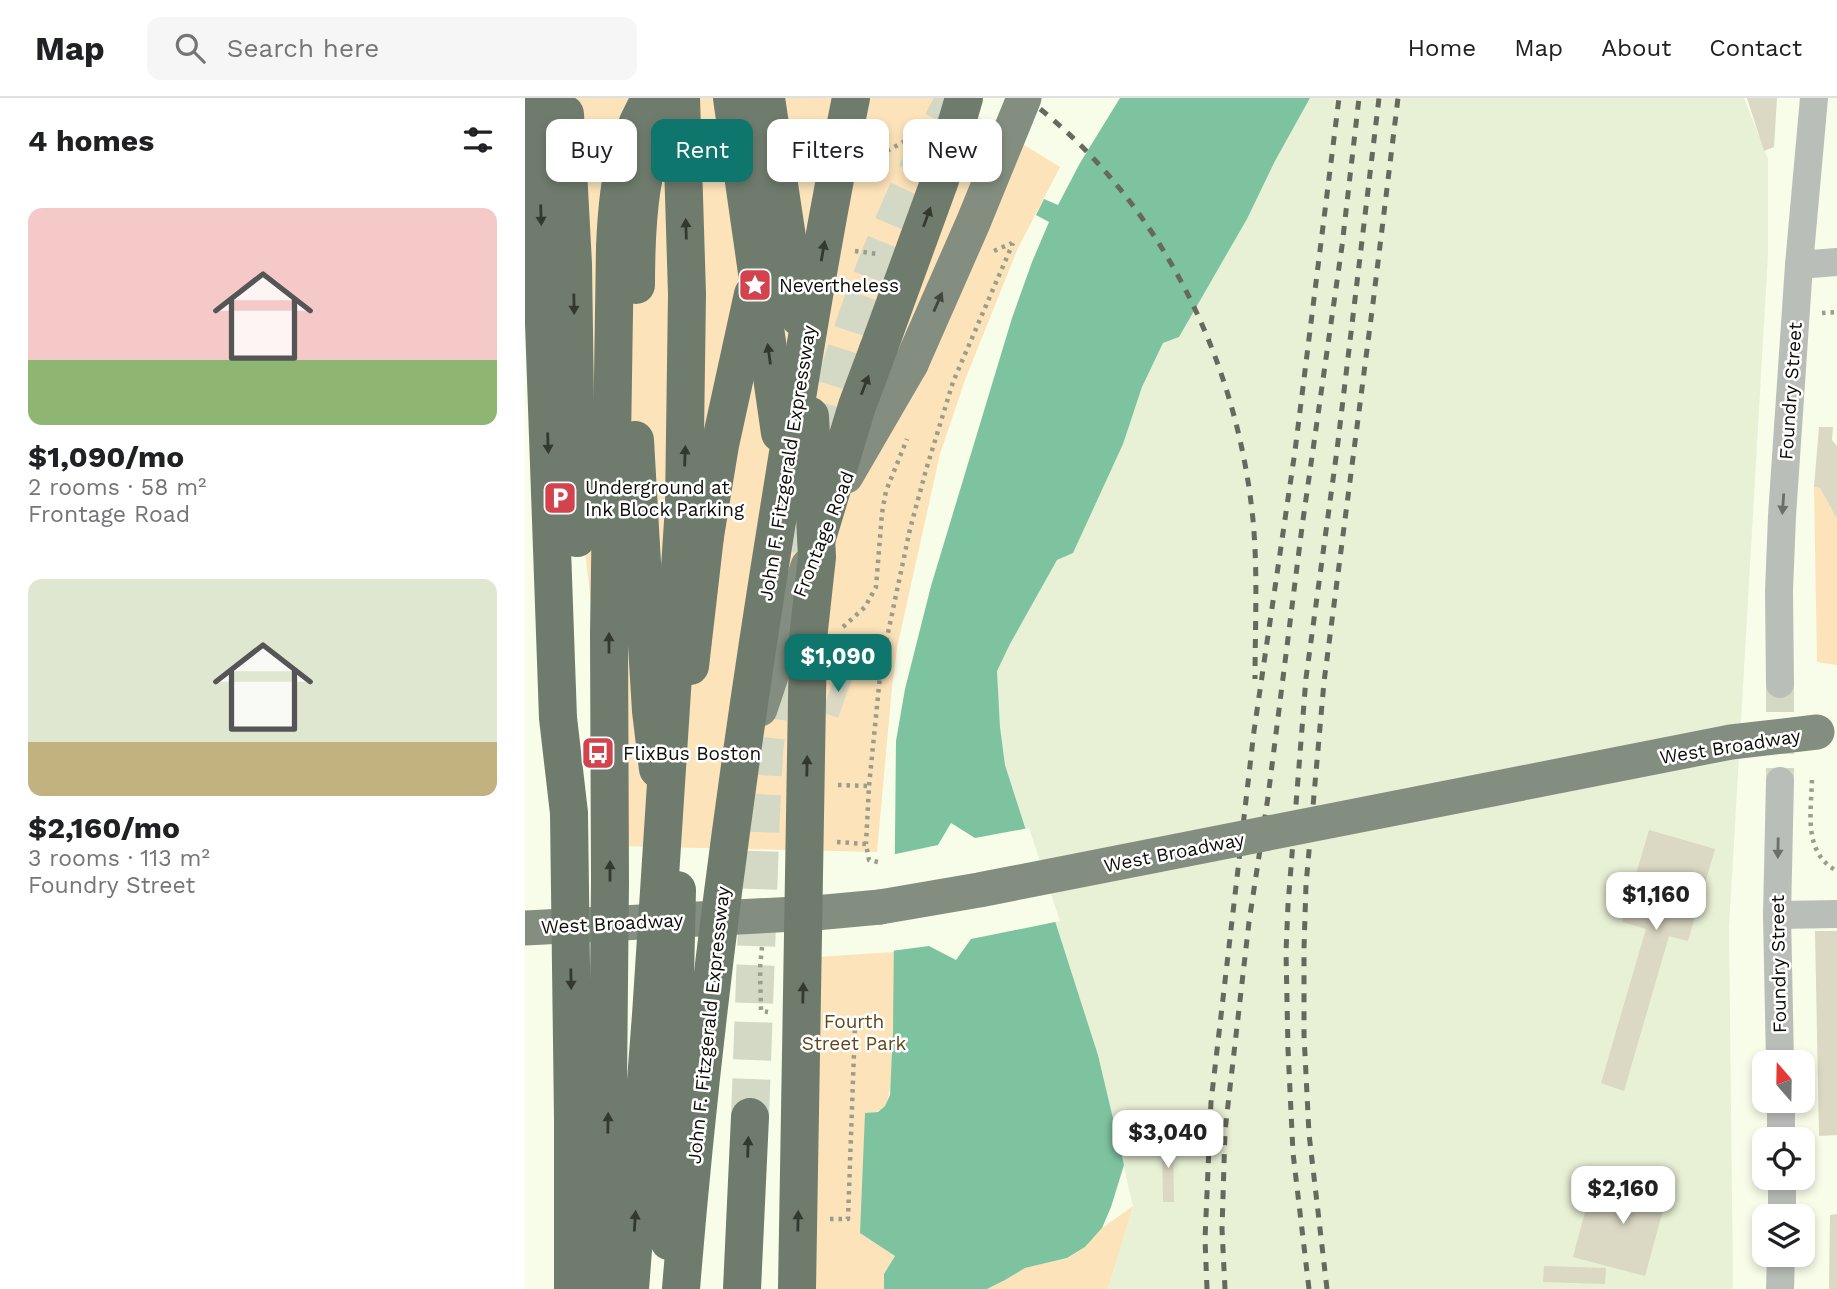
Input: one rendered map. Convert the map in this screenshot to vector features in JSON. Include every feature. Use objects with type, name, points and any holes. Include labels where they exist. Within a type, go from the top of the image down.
[{"type":"highway","points":[[536,98],[558,718],[569,813],[573,1289]]},
{"type":"highway","points":[[564,98],[573,264],[579,690],[579,717],[569,813]]},
{"type":"highway","points":[[606,1289],[610,881],[609,635],[616,214],[626,151],[642,112],[651,98]]},
{"type":"highway","points":[[668,98],[646,158],[637,218],[635,425],[651,711],[675,920]]},
{"type":"highway","points":[[630,1289],[651,1015],[684,494],[688,294],[681,98]]},
{"type":"highway","points":[[732,98],[779,424],[793,562],[823,646]]},
{"type":"highway","points":[[767,98],[794,274],[811,432],[823,646],[797,1289]]},
{"type":"highway","points":[[669,1241],[675,920],[691,665],[705,536],[720,445],[793,98]]},
{"type":"highway","name":"John F. Fitzgerald Expressway","points":[[681,1289],[717,930],[753,674],[811,312],[851,98]]},
{"type":"highway","points":[[816,544],[857,405],[895,357],[964,98]]},
{"type":"highway","points":[[742,1289],[750,1117]]},
{"type":"main road","points":[[895,357],[973,223],[1024,98]]},
{"type":"main road","name":"Frontage Road","points":[[666,1289],[677,1135],[689,1042],[722,856],[758,716],[816,544]]},
{"type":"main road","name":"West Broadway","points":[[525,928],[815,913],[880,906],[979,890],[1731,742],[1830,732]]},
{"type":"street","name":"Foundry Street","points":[[1780,684],[1780,552],[1799,265],[1814,98]]},
{"type":"street","points":[[1799,265],[1837,262]]},
{"type":"street","name":"Foundry Street","points":[[1780,781],[1777,915],[1780,1050]]},
{"type":"street","points":[[1777,915],[1837,914]]},
{"type":"street","points":[[1780,1289],[1781,1267]]},
{"type":"path","points":[[866,844],[881,666],[910,529],[953,382],[1013,243]]},
{"type":"path","points":[[823,646],[881,666]]},
{"type":"path","points":[[845,673],[851,657]]},
{"type":"path","points":[[1812,780],[1810,828],[1815,849],[1827,866],[1837,871]]},
{"type":"path","points":[[824,1219],[848,1219],[855,1024]]},
{"type":"shaded area","points":[[1120,98],[1310,98],[1247,219],[1179,337],[1163,343],[1142,387],[1123,444],[1073,553],[1057,560],[997,671],[1005,765],[1098,1055],[1124,1165],[1102,1228],[1085,1247],[1067,1258],[1025,1268],[987,1289],[884,1289],[884,1274],[895,1256],[860,1233],[865,1113],[878,1112],[885,1106],[890,1095],[896,741],[905,689],[931,586],[1012,318],[1049,222],[1036,215],[1044,199],[1058,205]]},
{"type":"shaded area","points":[[1310,98],[1744,98],[1768,159],[1768,254],[1729,928],[1733,1289],[1108,1289],[1133,1206],[1098,1055],[1005,765],[997,670],[1057,560],[1073,553],[1163,343],[1179,337],[1247,219]]},
{"type":"green space","points":[[525,98],[948,98],[982,119],[903,119],[903,182],[1002,182],[1002,131],[1060,167],[1018,248],[965,380],[940,454],[897,648],[877,852],[618,846],[536,111]]},
{"type":"green space","points":[[1814,487],[1820,488],[1837,519],[1837,665],[1817,662]]},
{"type":"green space","name":"Fourth Street Park","points":[[894,952],[894,1033],[889,1096],[881,1110],[865,1113],[895,1256],[884,1274],[884,1289],[814,1289],[816,957]]},
{"type":"green space","points":[[1133,1206],[1108,1289],[987,1289],[1025,1268],[1068,1258],[1085,1247],[1102,1228]]},
{"type":"pier","points":[[951,823],[975,838],[1029,828],[1060,921],[971,939],[956,960],[929,946],[891,951],[891,855],[938,845]]},
{"type":"building","points":[[1747,98],[1777,98],[1774,147],[1764,151]]},
{"type":"building","points":[[1819,427],[1833,427],[1832,440],[1837,446],[1837,519],[1820,488],[1814,487]]},
{"type":"building","points":[[837,670],[853,676],[838,718],[822,712]]},
{"type":"building","points":[[1649,830],[1715,849],[1688,941],[1669,936],[1624,1091],[1601,1083],[1646,929],[1622,922]]},
{"type":"building","points":[[1815,931],[1837,931],[1837,1135],[1819,1136]]},
{"type":"building","points":[[1162,1137],[1173,1137],[1174,1202],[1163,1202]]},
{"type":"building","points":[[1617,1174],[1669,1188],[1645,1276],[1573,1257],[1589,1197],[1609,1202]]},
{"type":"building","points":[[1837,1214],[1837,1289],[1829,1289],[1830,1215]]},
{"type":"building","points":[[1544,1266],[1606,1268],[1605,1284],[1543,1282]]},
{"type":"tunnel","points":[[782,608],[805,501],[846,350],[894,223],[954,101]]},
{"type":"tunnel","points":[[750,1117],[764,753],[773,672]]},
{"type":"tunnel","points":[[1780,684],[1780,781]]},
{"type":"railway","points":[[1026,98],[1073,138],[1115,183],[1152,232],[1183,285],[1209,341],[1229,399],[1244,459],[1253,520],[1256,580],[1255,679]]},
{"type":"railway","points":[[1207,1289],[1205,1239],[1211,1102],[1254,731],[1295,451],[1339,98]]},
{"type":"railway","points":[[1225,1289],[1222,1229],[1225,1131],[1249,922],[1342,246],[1359,98]]},
{"type":"railway","points":[[1309,1289],[1293,1153],[1286,952],[1288,905],[1306,678],[1337,450],[1379,98]]},
{"type":"railway","points":[[1327,1289],[1309,1134],[1304,1035],[1306,885],[1324,682],[1398,98]]},
{"type":"place","name":"Nevertheless","points":[[755,285]]},
{"type":"place","name":"Underground at Ink Block Parking","points":[[560,498]]},
{"type":"place","name":"FlixBus Boston","points":[[598,753]]}]
